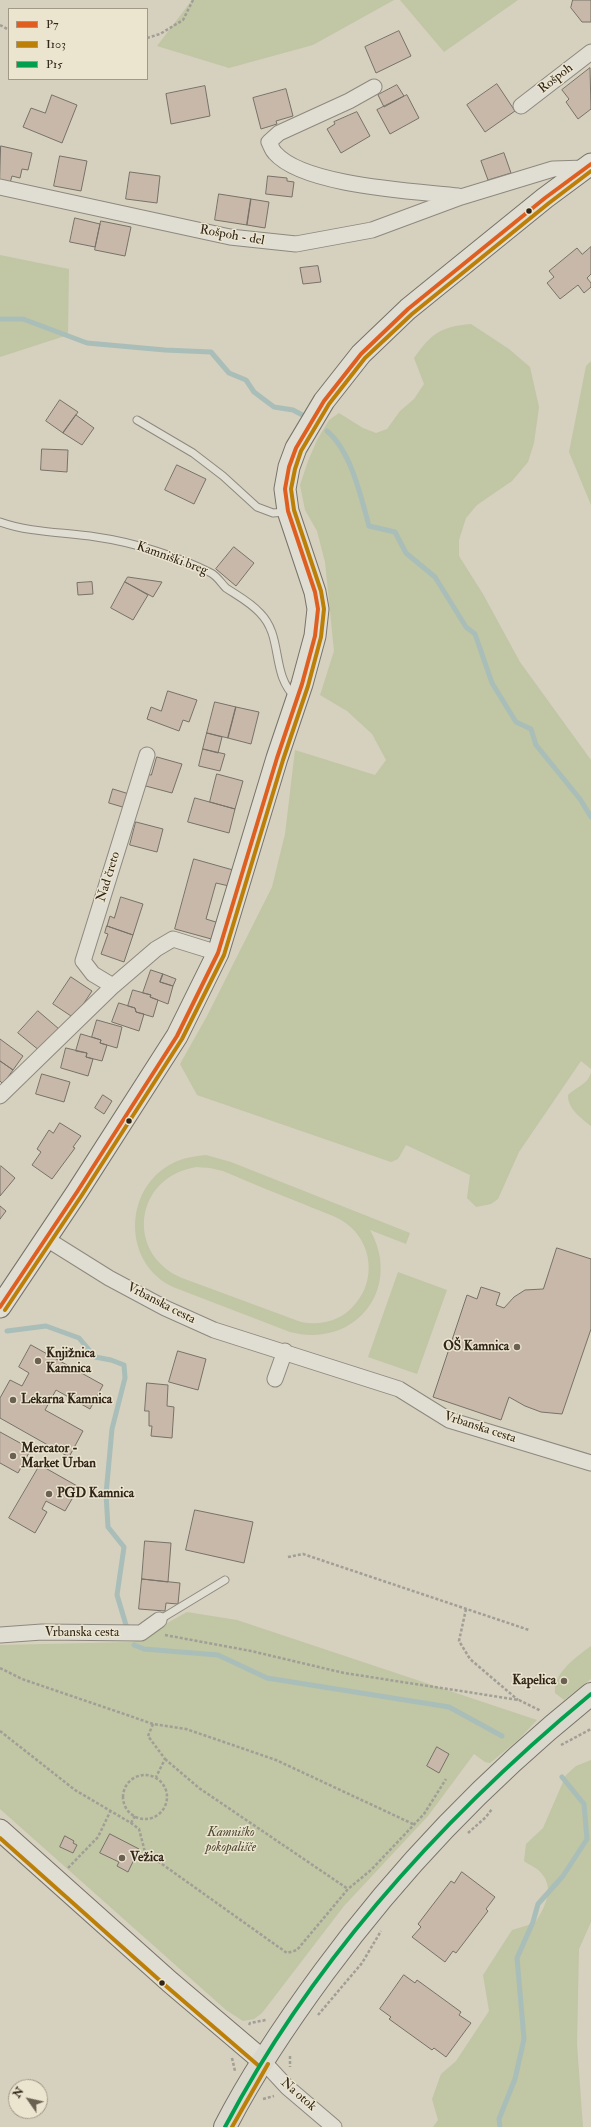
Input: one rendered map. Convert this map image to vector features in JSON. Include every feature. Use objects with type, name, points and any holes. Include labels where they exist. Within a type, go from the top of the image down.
[{"type":"main road","points":[[225,2127],[263,2061],[302,2002],[370,1911],[419,1853],[500,1771],[557,1721],[591,1694]]},
{"type":"street","name":"Rošpoh","points":[[521,106],[591,52]]},
{"type":"street","name":"Rošpoh - del","points":[[374,87],[350,101],[279,133],[269,142],[274,152],[282,159],[316,176],[364,186],[461,197]]},
{"type":"street","name":"Rošpoh - del","points":[[0,187],[230,237],[296,244],[372,230],[461,197],[553,169],[588,166]]},
{"type":"street","points":[[0,1307],[45,1238],[78,1192],[177,1036],[200,993],[218,953],[297,699],[315,636],[318,609],[313,584],[288,511],[285,489],[289,467],[302,437],[324,401],[361,354],[408,309],[545,198],[588,166]]},
{"type":"street","name":"Nad čreto","points":[[113,986],[93,974],[83,961],[146,755]]},
{"type":"street","points":[[0,1096],[113,986],[156,949],[173,939],[218,953]]},
{"type":"street","name":"Vrbanska cesta","points":[[45,1238],[109,1278],[165,1308],[214,1330],[285,1351],[355,1376],[400,1389],[449,1420],[591,1463]]},
{"type":"street","points":[[275,1379],[285,1351]]},
{"type":"street","points":[[140,1633],[159,1620]]},
{"type":"street","name":"Vrbanska cesta","points":[[0,1636],[42,1632],[140,1633]]},
{"type":"street","points":[[1,1832],[263,2061]]},
{"type":"street","name":"Na otok","points":[[263,2061],[287,2087],[334,2127]]},
{"type":"lane","points":[[137,420],[193,453],[223,476],[257,507],[273,513],[288,511]]},
{"type":"lane","name":"Kamniški breg","points":[[0,522],[15,528],[96,537],[122,542],[165,554],[212,574],[226,587],[247,600],[262,614],[269,626],[274,640],[282,679],[288,691],[297,699]]},
{"type":"lane","points":[[159,1620],[225,1580]]},
{"type":"path","points":[[148,38],[160,34],[183,20],[193,0]]},
{"type":"path","points":[[288,1557],[303,1554],[528,1630]]},
{"type":"path","points":[[466,1609],[459,1641],[470,1659],[519,1700],[557,1721]]},
{"type":"path","points":[[140,1633],[173,1636],[251,1651],[344,1673],[519,1700]]},
{"type":"path","points":[[0,1668],[53,1690],[153,1724],[186,1729],[276,1760],[413,1824]]},
{"type":"path","points":[[153,1724],[148,1736],[165,1759],[199,1788],[348,1889]]},
{"type":"path","points":[[557,1747],[591,1729]]},
{"type":"path","points":[[0,1731],[75,1790],[110,1812],[131,1822],[139,1829],[145,1852],[287,1953],[297,1950],[348,1889],[371,1870],[424,1814],[446,1779]]},
{"type":"path","points":[[156,1778],[165,1759]]},
{"type":"path","points":[[141,1775],[156,1778],[162,1783],[166,1790],[167,1799],[164,1807],[159,1814],[151,1818],[134,1816],[125,1804],[125,1789],[134,1778],[141,1775]]},
{"type":"path","points":[[466,1835],[486,1817],[495,1804]]},
{"type":"path","points":[[56,1880],[98,1837],[110,1812]]},
{"type":"path","points":[[131,1822],[134,1816]]},
{"type":"path","points":[[315,2018],[362,1963],[382,1928]]},
{"type":"path","points":[[290,2070],[291,2050]]},
{"type":"green space","points":[[192,0],[394,0],[313,45],[229,68],[157,46]]},
{"type":"green space","points":[[400,0],[518,0],[444,52]]},
{"type":"green space","points":[[0,255],[69,269],[68,335],[0,357]]},
{"type":"green space","points":[[471,324],[509,349],[530,367],[539,407],[534,443],[528,462],[512,481],[477,505],[466,518],[459,540],[459,556],[483,594],[520,662],[591,760],[591,1069],[581,1061],[519,1152],[498,1199],[491,1204],[476,1207],[467,1198],[470,1175],[406,1145],[398,1159],[391,1162],[197,1095],[180,1064],[207,1016],[272,887],[285,834],[295,750],[375,775],[386,760],[372,734],[347,711],[320,695],[334,651],[325,562],[317,531],[305,510],[300,485],[308,461],[317,440],[329,420],[339,413],[363,428],[376,433],[387,429],[400,411],[414,399],[424,384],[414,358],[420,349],[432,337],[444,329]]},
{"type":"green space","points":[[591,361],[591,505],[569,452],[586,366]]},
{"type":"green space","points":[[591,1072],[591,1126],[572,1109],[568,1100],[568,1095],[585,1083]]},
{"type":"green space","points":[[206,1155],[231,1162],[410,1233],[406,1244],[370,1230],[379,1252],[381,1273],[376,1293],[367,1310],[353,1323],[335,1332],[313,1335],[290,1332],[173,1287],[156,1276],[144,1261],[137,1244],[135,1225],[138,1207],[145,1190],[157,1175],[173,1163]],"holes":[[[196,1167],[223,1171],[332,1216],[347,1224],[362,1241],[366,1251],[369,1272],[367,1283],[351,1309],[345,1314],[332,1320],[317,1323],[301,1322],[182,1278],[164,1267],[151,1252],[145,1235],[144,1217],[149,1200],[160,1185],[175,1174]]]},
{"type":"green space","points":[[398,1272],[447,1290],[417,1374],[368,1357]]},
{"type":"green space","name":"Kamniško pokopališče","points":[[187,1612],[237,1620],[537,1720],[518,1740],[490,1763],[485,1762],[474,1754],[428,1816],[344,1906],[262,2013],[254,2019],[243,2021],[226,2010],[0,1809],[0,1645],[133,1642]]},
{"type":"green space","points":[[591,1646],[591,1679],[564,1700],[555,1693],[555,1686],[558,1679],[567,1666]]},
{"type":"green space","points":[[591,1760],[591,1922],[579,1949],[577,2044],[583,2127],[433,2127],[438,2120],[432,2099],[441,2074],[456,2061],[489,2011],[483,1975],[512,1930],[535,1923],[542,1912],[547,1899],[548,1886],[546,1880],[538,1870],[524,1861],[526,1844],[543,1828],[566,1775],[576,1766]]},
{"type":"building","points":[[573,0],[591,0],[591,22],[582,22],[571,8]]},
{"type":"building","points":[[399,31],[411,56],[376,73],[365,47]]},
{"type":"building","points":[[590,68],[591,109],[578,119],[566,102],[569,99],[562,90]]},
{"type":"building","points":[[497,84],[515,111],[485,132],[467,105]]},
{"type":"building","points":[[397,85],[404,96],[384,107],[378,95]]},
{"type":"building","points":[[205,86],[210,116],[171,124],[166,94]]},
{"type":"building","points":[[286,89],[293,116],[276,121],[277,124],[261,129],[253,98]]},
{"type":"building","points":[[52,95],[77,105],[62,143],[23,127],[31,108],[45,113]]},
{"type":"building","points":[[407,95],[419,118],[390,134],[377,110]]},
{"type":"building","points":[[357,112],[370,136],[341,153],[327,129],[335,124],[334,122]]},
{"type":"building","points":[[1,146],[32,153],[28,170],[22,169],[20,178],[12,176],[10,183],[0,181]]},
{"type":"building","points":[[504,153],[511,173],[488,180],[481,161]]},
{"type":"building","points":[[60,156],[87,161],[81,191],[54,186]]},
{"type":"building","points":[[130,172],[160,176],[157,203],[126,199]]},
{"type":"building","points":[[268,176],[287,178],[287,181],[294,182],[292,197],[266,194]]},
{"type":"building","points":[[219,194],[251,199],[247,225],[215,220]]},
{"type":"building","points":[[251,199],[269,202],[265,228],[247,225]]},
{"type":"building","points":[[75,218],[100,224],[95,247],[70,242]]},
{"type":"building","points":[[101,221],[131,227],[125,256],[95,250]]},
{"type":"building","points":[[591,247],[591,274],[587,278],[591,283],[591,287],[584,293],[578,285],[560,299],[547,283],[554,277],[549,271],[577,248],[582,254]]},
{"type":"building","points":[[318,266],[321,282],[303,284],[300,268]]},
{"type":"building","points":[[60,400],[78,412],[63,433],[46,421]]},
{"type":"building","points":[[76,415],[94,428],[82,445],[63,433]]},
{"type":"building","points":[[42,449],[68,450],[67,472],[41,470]]},
{"type":"building","points":[[177,465],[206,479],[194,504],[165,490]]},
{"type":"building","points":[[234,547],[254,563],[236,586],[216,569]]},
{"type":"building","points":[[128,577],[162,582],[153,597],[125,582]]},
{"type":"building","points":[[92,582],[93,594],[78,595],[77,583]]},
{"type":"building","points":[[125,582],[148,595],[133,620],[111,608]]},
{"type":"building","points":[[168,691],[197,700],[189,722],[183,720],[179,731],[147,719],[151,707],[161,711]]},
{"type":"building","points":[[215,702],[236,707],[228,738],[207,733]]},
{"type":"building","points":[[236,707],[259,712],[251,744],[228,738]]},
{"type":"building","points":[[207,733],[222,737],[218,753],[203,749]]},
{"type":"building","points":[[203,749],[225,754],[220,771],[199,766]]},
{"type":"building","points":[[157,757],[182,764],[172,793],[142,785],[145,774],[151,775]]},
{"type":"building","points":[[217,774],[243,781],[235,809],[210,802]]},
{"type":"building","points":[[113,789],[129,794],[126,808],[109,803]]},
{"type":"building","points":[[195,798],[235,809],[229,833],[188,822]]},
{"type":"building","points":[[136,822],[163,829],[157,852],[130,845]]},
{"type":"building","points":[[194,859],[233,870],[229,886],[216,883],[206,919],[219,923],[215,940],[175,929]]},
{"type":"building","points":[[121,897],[143,904],[133,935],[107,926],[110,916],[114,918]]},
{"type":"building","points":[[107,926],[133,935],[124,962],[101,954],[108,934],[105,933]]},
{"type":"building","points":[[151,970],[163,974],[160,982],[173,986],[168,1004],[150,997],[151,995],[143,993]]},
{"type":"building","points":[[163,974],[176,979],[173,986],[160,982]]},
{"type":"building","points":[[71,977],[92,991],[74,1018],[53,1004]]},
{"type":"building","points":[[133,990],[151,995],[150,997],[158,1000],[153,1017],[136,1012],[135,1008],[128,1006]]},
{"type":"building","points":[[119,1003],[135,1008],[136,1012],[144,1014],[139,1031],[112,1022]]},
{"type":"building","points":[[38,1011],[59,1029],[40,1051],[18,1033]]},
{"type":"building","points":[[97,1020],[122,1027],[117,1048],[100,1043],[101,1040],[92,1037]]},
{"type":"building","points":[[81,1034],[101,1040],[100,1043],[107,1045],[102,1061],[86,1057],[87,1053],[76,1051]]},
{"type":"building","points":[[0,1039],[23,1056],[13,1070],[0,1061]]},
{"type":"building","points":[[66,1048],[87,1053],[86,1057],[93,1059],[88,1076],[61,1068]]},
{"type":"building","points":[[0,1061],[13,1070],[3,1084],[0,1081]]},
{"type":"building","points":[[42,1074],[70,1082],[64,1102],[36,1094]]},
{"type":"building","points":[[103,1095],[112,1101],[104,1114],[95,1108]]},
{"type":"building","points":[[60,1123],[81,1136],[73,1147],[75,1148],[52,1179],[32,1165],[41,1152],[37,1149],[49,1130],[53,1133]]},
{"type":"building","points":[[1,1166],[15,1178],[0,1196],[0,1167]]},
{"type":"building","points":[[0,1206],[6,1211],[0,1219]]},
{"type":"building","name":"OŠ Kamnica","points":[[557,1248],[591,1259],[591,1329],[562,1414],[541,1412],[525,1406],[509,1397],[501,1420],[433,1397],[467,1295],[477,1299],[481,1287],[500,1293],[496,1305],[504,1308],[514,1297],[525,1290],[543,1289]]},
{"type":"building","points":[[31,1345],[103,1385],[90,1409],[56,1390],[45,1410],[83,1431],[69,1457],[0,1418],[0,1398],[10,1380],[22,1386],[29,1373],[19,1367]]},
{"type":"building","points":[[178,1351],[206,1359],[198,1390],[169,1382]]},
{"type":"building","points":[[147,1383],[168,1385],[167,1406],[174,1407],[172,1438],[151,1436],[152,1426],[149,1426],[149,1411],[145,1411]]},
{"type":"building","name":"Mercator - Market Urban","points":[[0,1432],[31,1449],[18,1473],[0,1463]]},
{"type":"building","name":"PGD Kamnica","points":[[40,1465],[79,1487],[65,1511],[46,1501],[42,1509],[47,1512],[35,1533],[9,1518]]},
{"type":"building","points":[[195,1510],[253,1522],[244,1563],[186,1550]]},
{"type":"building","points":[[145,1541],[171,1543],[168,1582],[142,1579]]},
{"type":"building","points":[[142,1579],[180,1583],[178,1604],[166,1603],[165,1611],[139,1609]]},
{"type":"building","name":"Kapelica","points":[[564,1678],[567,1682],[563,1685],[560,1681]]},
{"type":"building","points":[[437,1747],[449,1754],[439,1773],[427,1766]]},
{"type":"building","name":"Vežica","points":[[110,1834],[139,1849],[128,1872],[117,1866],[119,1862],[100,1853]]},
{"type":"building","points":[[65,1836],[74,1841],[73,1843],[77,1845],[73,1853],[60,1847]]},
{"type":"building","points":[[462,1872],[495,1897],[486,1909],[488,1911],[456,1953],[453,1951],[445,1962],[412,1937],[421,1927],[418,1924],[451,1881],[454,1883]]},
{"type":"building","points":[[404,1975],[415,1983],[417,1980],[461,2012],[459,2015],[471,2023],[446,2057],[434,2048],[432,2050],[389,2019],[391,2017],[380,2009]]},
{"type":"waterway","points":[[0,319],[23,319],[87,343],[165,350],[211,352],[229,373],[246,380],[254,392],[274,407],[293,410],[308,418]]},
{"type":"waterway","points":[[327,431],[343,450],[349,462],[359,488],[369,526],[395,532],[406,553],[435,577],[466,627],[475,634],[492,683],[516,722],[531,729],[536,745],[580,799],[591,817]]},
{"type":"waterway","points":[[7,1331],[46,1326],[79,1338],[95,1357],[111,1360],[124,1365],[125,1378],[112,1429],[106,1494],[108,1527],[124,1547],[117,1595],[126,1625]]},
{"type":"waterway","points":[[134,1645],[144,1649],[218,1655],[267,1678],[449,1707],[502,1736]]},
{"type":"waterway","points":[[500,2127],[499,2119],[515,2079],[524,2039],[517,1958],[533,1922],[538,1904],[563,1876],[587,1839],[584,1804],[562,1777]]},
{"type":"transit line","name":"P7","points":[[0,1307],[77,1192],[177,1036],[218,953],[277,758],[302,684],[315,636],[318,609],[315,592],[288,511],[285,489],[289,467],[296,448],[324,401],[361,354],[408,309],[545,198],[591,164]]},
{"type":"transit line","name":"I103","points":[[5,1310],[82,1195],[182,1039],[224,955],[283,760],[308,686],[321,637],[324,609],[321,591],[294,510],[291,489],[295,469],[301,451],[329,404],[365,358],[412,314],[549,203],[591,171]]},
{"type":"transit line","name":"P15","points":[[225,2127],[260,2065],[299,2005],[341,1948],[387,1892],[485,1789],[537,1740],[591,1694]]},
{"type":"transit line","name":"I103","points":[[0,1838],[166,1986],[259,2066]]},
{"type":"transit line","name":"I103","points":[[232,2127],[268,2064]]},
{"type":"place","name":"OŠ Kamnica","points":[[517,1347]]},
{"type":"place","name":"Knjižnica Kamnica","points":[[38,1361]]},
{"type":"place","name":"Lekarna Kamnica","points":[[13,1400]]},
{"type":"place","name":"Mercator - Market Urban","points":[[13,1456]]},
{"type":"place","name":"PGD Kamnica","points":[[49,1494]]},
{"type":"place","name":"Kapelica","points":[[564,1681]]},
{"type":"place","name":"Vežica","points":[[122,1858]]}]
